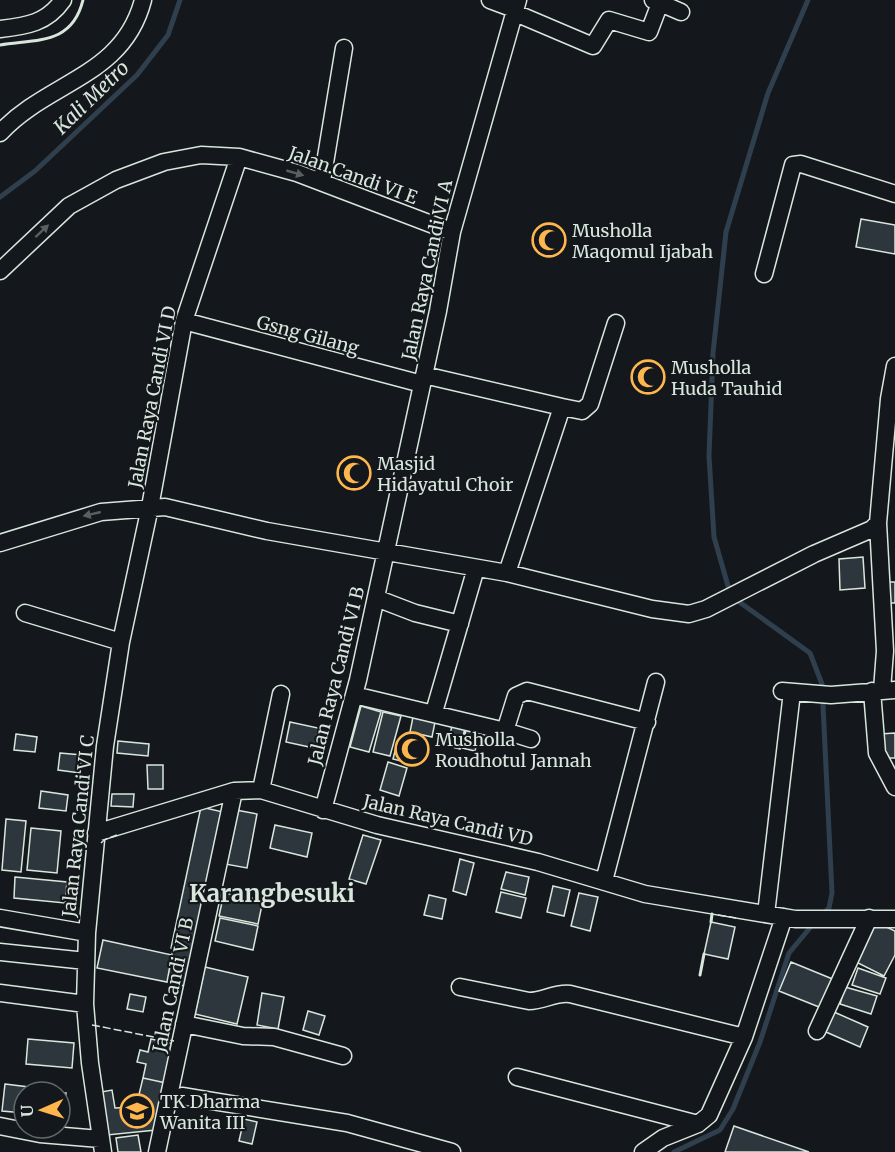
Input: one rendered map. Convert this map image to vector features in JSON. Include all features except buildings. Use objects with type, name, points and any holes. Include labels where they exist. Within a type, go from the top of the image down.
[{"type":"street","points":[[0,29],[33,24],[46,19],[63,0]]},
{"type":"street","points":[[0,133],[18,114],[113,54],[126,40],[143,0]]},
{"type":"street","points":[[490,0],[515,7],[592,46],[598,42],[609,20],[648,33],[657,2],[681,12]]},
{"type":"street","name":"Jalan Raya Candi VI A","points":[[386,551],[452,232],[515,7]]},
{"type":"street","points":[[322,181],[344,48]]},
{"type":"street","name":"Jalan.Candi VI E","points":[[0,271],[69,206],[116,180],[180,158],[219,154],[239,157],[322,181],[452,232]]},
{"type":"street","name":"Jalan Raya Candi VI D","points":[[150,507],[184,321],[239,157]]},
{"type":"street","points":[[764,274],[793,165],[801,164],[895,194]]},
{"type":"street","name":"Gsng Gilang","points":[[184,321],[423,379],[582,411],[590,404],[616,323]]},
{"type":"street","points":[[895,366],[878,523],[885,651],[877,753],[895,787]]},
{"type":"street","points":[[507,573],[562,407]]},
{"type":"street","name":"Jalan Raya Candi VI C","points":[[101,1146],[85,1004],[87,933],[105,746],[121,642],[150,507]]},
{"type":"street","points":[[0,543],[101,512],[165,507],[267,531],[507,573],[652,609],[689,614],[722,602],[814,554],[872,529],[878,523]]},
{"type":"street","name":"Jalan Raya Candi VI B","points":[[322,810],[354,694],[386,551]]},
{"type":"street","points":[[434,712],[476,567]]},
{"type":"street","points":[[376,598],[415,613],[460,624]]},
{"type":"street","points":[[25,612],[121,642]]},
{"type":"street","points":[[604,881],[657,682]]},
{"type":"street","points":[[766,914],[787,691],[811,695],[831,695],[883,690]]},
{"type":"street","points":[[505,731],[516,696],[527,691],[647,722]]},
{"type":"street","points":[[261,790],[281,694]]},
{"type":"street","points":[[354,694],[434,712],[531,739]]},
{"type":"street","name":"Jalan Raya Candi VD","points":[[96,833],[234,791],[261,790],[322,810],[432,839],[538,862],[645,894],[789,918],[895,919]]},
{"type":"street","name":"Jalan Candi VI B","points":[[157,1152],[234,791]]},
{"type":"street","points":[[0,918],[87,933]]},
{"type":"street","points":[[643,1152],[663,1138],[698,1124],[709,1114],[744,1037],[789,918]]},
{"type":"street","points":[[817,1031],[869,918]]},
{"type":"street","points":[[0,952],[86,961]]},
{"type":"street","points":[[460,987],[529,1001],[538,1001],[553,994],[570,994],[744,1037]]},
{"type":"street","points":[[0,993],[85,1004]]},
{"type":"street","points":[[184,1024],[243,1035],[274,1036],[343,1056]]},
{"type":"street","points":[[517,1077],[698,1124]]},
{"type":"street","points":[[182,1096],[347,1123],[452,1152]]},
{"type":"street","points":[[0,1126],[101,1146]]},
{"type":"waterway","name":"Kali Metro","points":[[0,197],[35,171],[137,75],[168,35],[180,0]]},
{"type":"waterway","points":[[808,0],[768,93],[726,232],[713,353],[709,456],[714,537],[728,586],[738,601],[810,653],[822,684],[832,893],[829,908],[822,915]]},
{"type":"waterway","points":[[674,1152],[720,1130],[733,1109],[760,1042],[789,953],[814,923]]},
{"type":"fence","points":[[101,843],[117,835]]},
{"type":"fence","points":[[718,915],[736,918]]},
{"type":"fence","points":[[92,1025],[174,1041]]},
{"type":"wall","points":[[0,45],[40,40],[62,32],[78,15],[83,0]]},
{"type":"wall","points":[[711,922],[712,914]]},
{"type":"wall","points":[[700,975],[704,954]]},
{"type":"place","name":"Musholla Maqomul Ijabah","points":[[549,240]]},
{"type":"place","name":"Musholla Huda Tauhid","points":[[648,377]]},
{"type":"place","name":"Masjid Hidayatul Choir","points":[[354,473]]},
{"type":"place","name":"Musholla Roudhotul Jannah","points":[[412,749]]},
{"type":"place","name":"TK Dharma Wanita III","points":[[137,1111]]},
{"type":"district","name":"Karangbesuki","points":[[272,893]]}]
